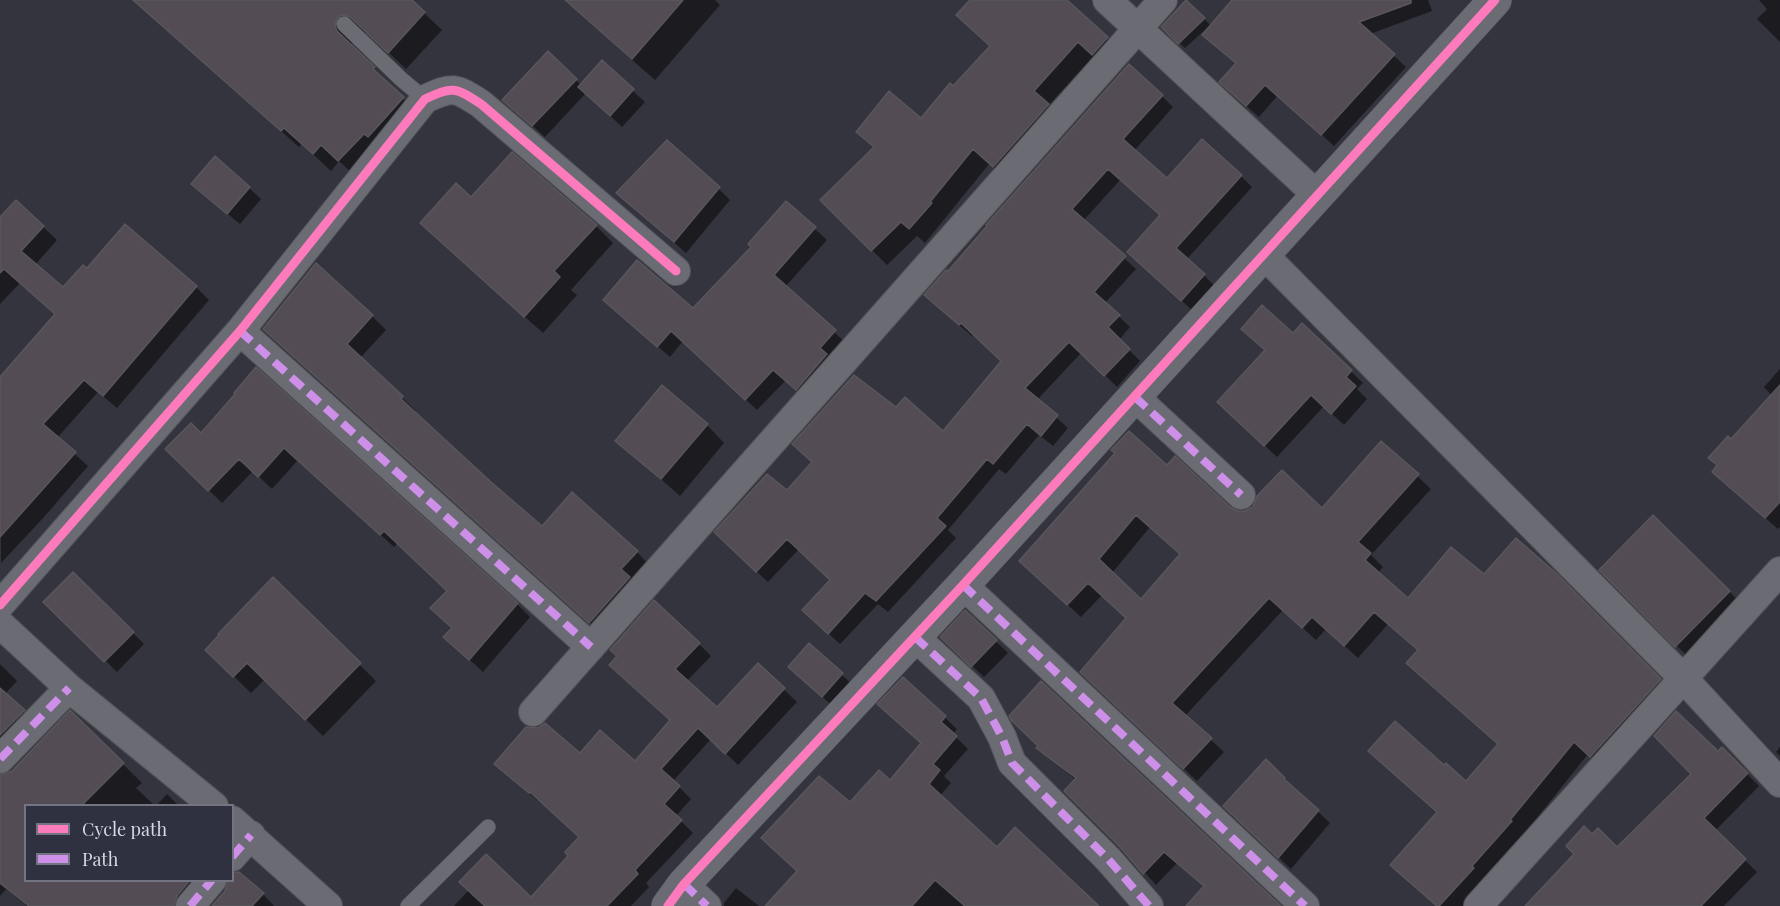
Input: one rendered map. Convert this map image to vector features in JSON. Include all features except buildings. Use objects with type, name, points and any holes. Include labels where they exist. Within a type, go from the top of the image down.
[{"type":"street","points":[[1107,0],[1318,196]]},
{"type":"street","points":[[533,712],[1163,0]]},
{"type":"street","points":[[687,899],[915,637],[1495,0]]},
{"type":"street","points":[[0,605],[240,330],[425,99],[446,89],[457,90],[482,104],[676,271]]},
{"type":"street","points":[[1264,255],[1683,678],[1780,783]]},
{"type":"street","points":[[240,330],[591,647]]},
{"type":"street","points":[[1135,397],[1241,495]]},
{"type":"street","points":[[1478,906],[1780,571]]},
{"type":"street","points":[[963,585],[1305,906]]},
{"type":"street","points":[[0,624],[69,688],[212,804]]},
{"type":"street","points":[[915,637],[981,698],[1002,737],[1012,763],[1108,859],[1149,906]]},
{"type":"street","points":[[0,759],[69,688]]},
{"type":"street","points":[[234,851],[242,828],[328,906]]},
{"type":"street","points":[[190,906],[210,882]]},
{"type":"lane","points":[[344,24],[425,99]]},
{"type":"lane","points":[[408,906],[488,827]]},
{"type":"marked path","points":[[240,331],[591,647]]},
{"type":"marked path","points":[[1135,397],[1241,495]]},
{"type":"marked path","points":[[963,585],[1305,906]]},
{"type":"marked path","points":[[915,637],[981,698],[1002,737],[1012,763],[1108,859],[1149,906]]},
{"type":"marked path","points":[[0,759],[69,688]]},
{"type":"marked path","points":[[234,855],[251,835]]},
{"type":"marked path","points":[[190,906],[210,882]]},
{"type":"marked path","points":[[684,884],[707,906]]},
{"type":"cycle path","points":[[668,906],[684,884],[963,585],[1495,0]]},
{"type":"cycle path","points":[[0,605],[240,331],[425,99],[454,90],[481,104],[676,271]]}]
